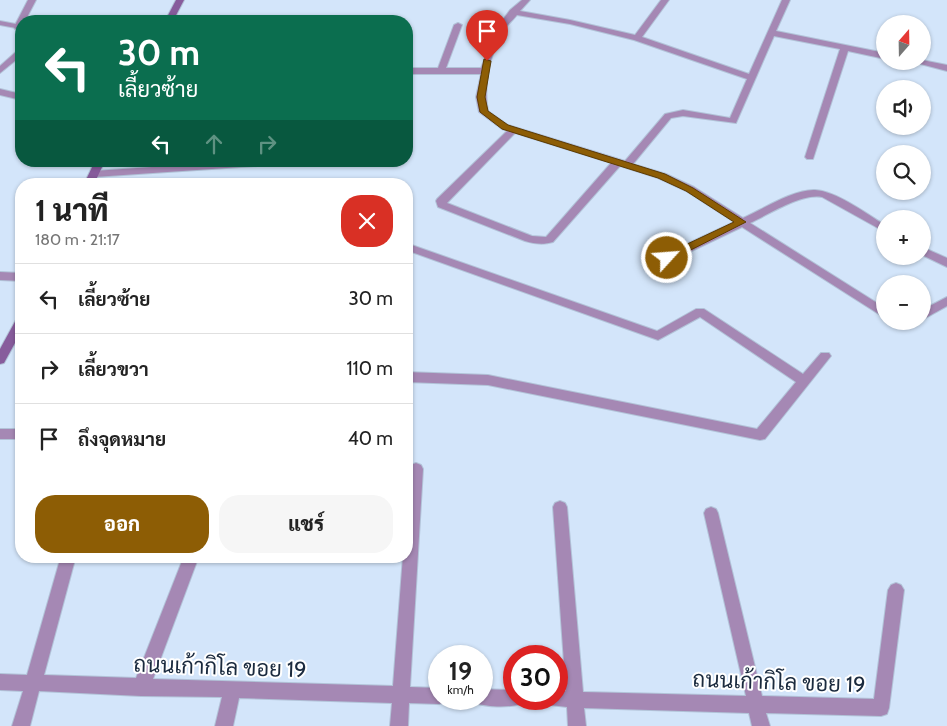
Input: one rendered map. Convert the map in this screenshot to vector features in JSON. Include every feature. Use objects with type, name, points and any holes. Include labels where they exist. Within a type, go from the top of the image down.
[{"type":"main road","points":[[173,15],[180,0]]},
{"type":"main road","points":[[0,360],[15,332]]},
{"type":"street","points":[[25,15],[32,0]]},
{"type":"street","points":[[526,0],[513,12],[500,29],[484,71],[481,97],[484,112],[505,127],[662,176],[690,190],[876,308]]},
{"type":"street","points":[[637,38],[665,0]]},
{"type":"street","points":[[514,129],[442,201],[442,205],[529,239],[538,241],[549,240],[668,116],[683,113],[733,121],[786,0]]},
{"type":"street","points":[[513,12],[570,22],[637,38],[753,78]]},
{"type":"street","points":[[0,23],[15,26]]},
{"type":"street","points":[[441,71],[458,25]]},
{"type":"street","points":[[772,33],[876,54]]},
{"type":"street","points":[[810,157],[845,47]]},
{"type":"street","points":[[0,70],[15,57]]},
{"type":"street","points":[[931,65],[947,68]]},
{"type":"street","points":[[413,72],[484,71]]},
{"type":"street","points":[[0,92],[15,96]]},
{"type":"street","points":[[103,178],[221,167]]},
{"type":"street","points":[[667,258],[801,195],[814,193],[825,195],[876,224]]},
{"type":"street","points":[[413,248],[658,336],[700,312],[804,381]]},
{"type":"street","points":[[931,255],[947,263]]},
{"type":"street","points":[[0,276],[15,277]]},
{"type":"street","points":[[931,310],[947,300]]},
{"type":"street","points":[[413,377],[488,380],[760,435],[825,356]]},
{"type":"street","points":[[0,434],[15,434]]},
{"type":"street","points":[[413,517],[416,469]]},
{"type":"street","points":[[560,507],[577,726]]},
{"type":"street","points":[[711,513],[758,704],[761,726]]},
{"type":"street","points":[[21,726],[67,563]]},
{"type":"street","points":[[141,688],[189,563]]},
{"type":"street","points":[[399,726],[410,563]]},
{"type":"street","name":"ถนนเก้ากิโล ขอย 19","points":[[568,699],[881,708],[896,590]]},
{"type":"street","name":"ถนนเก้ากิโล ขอย 19","points":[[0,682],[428,696]]},
{"type":"street","points":[[224,726],[232,690]]},
{"type":"route","points":[[487,61],[481,97],[484,112],[505,127],[662,176],[690,190],[741,222],[667,258]]}]
